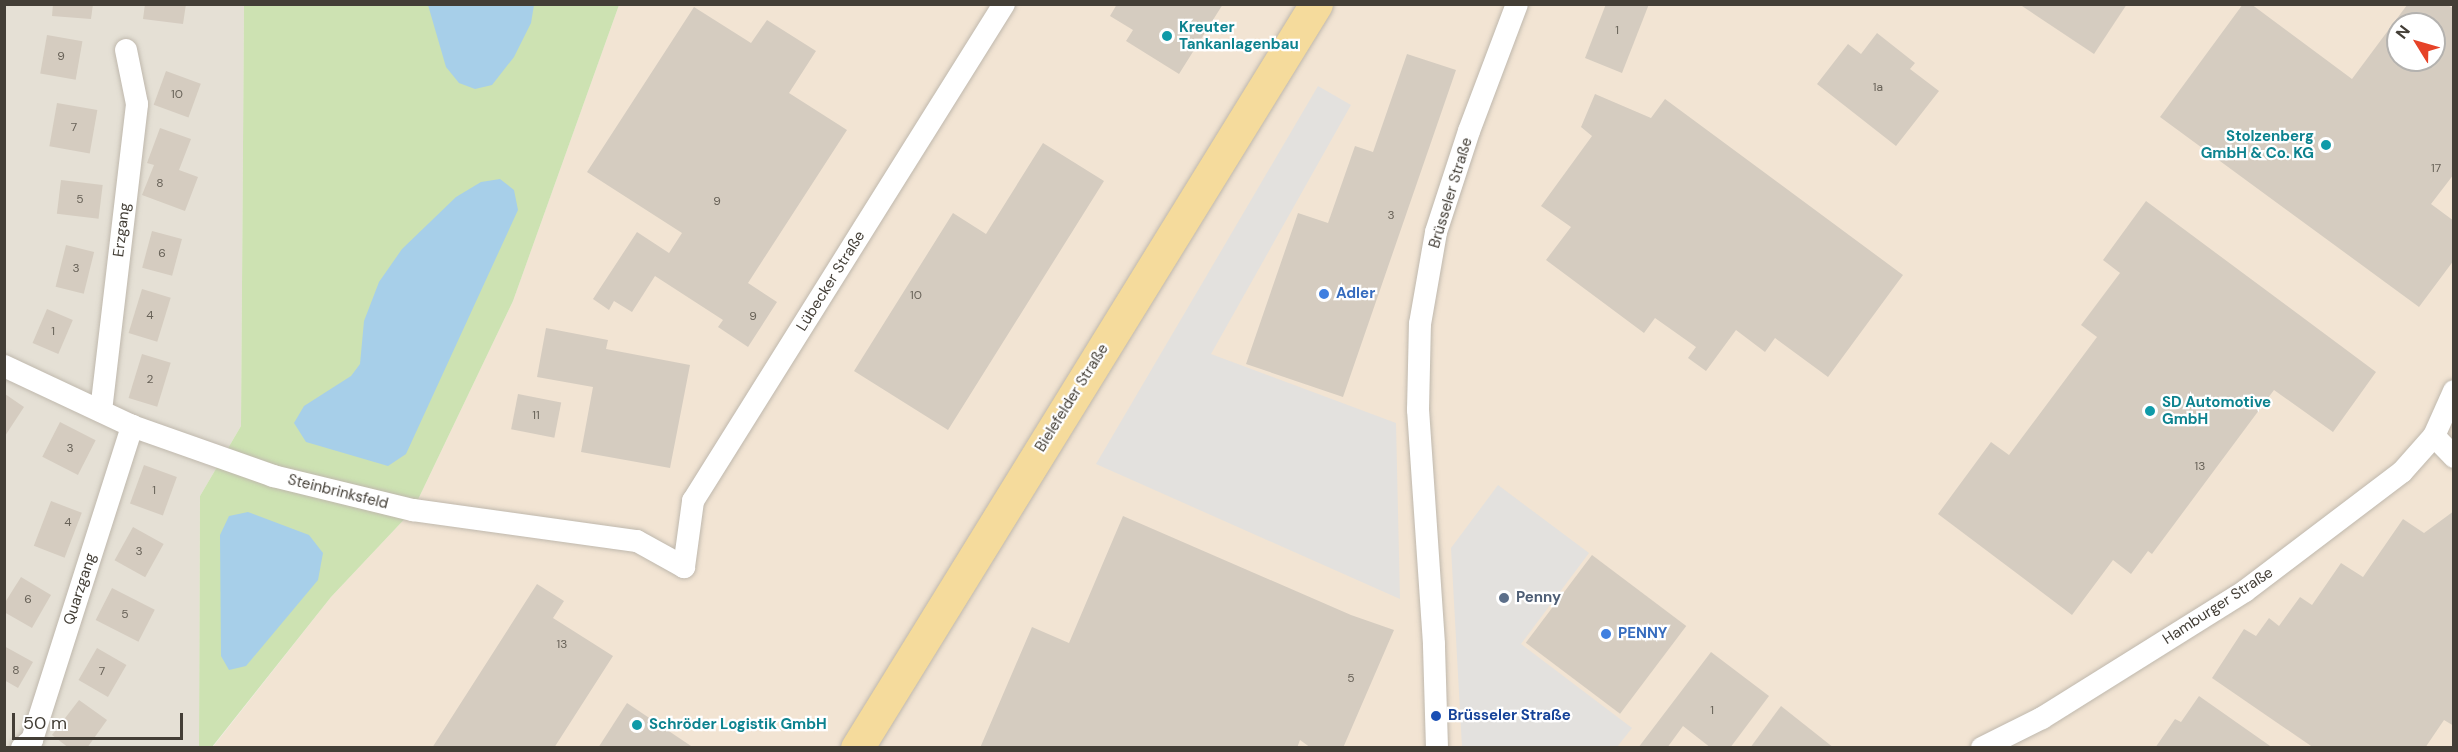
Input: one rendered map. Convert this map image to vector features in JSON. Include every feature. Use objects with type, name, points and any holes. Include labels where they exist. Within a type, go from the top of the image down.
[{"type":"main road","name":"Bielefelder Straße","points":[[857,747],[1314,4]]},
{"type":"street","name":"Lübecker Straße","points":[[684,567],[693,501],[1004,4]]},
{"type":"street","name":"Brüsseler Straße","points":[[1437,747],[1434,644],[1418,410],[1420,324],[1436,232],[1469,131],[1516,4]]},
{"type":"street","name":"Erzgang","points":[[101,411],[137,104],[126,50]]},
{"type":"street","name":"Steinbrinksfeld","points":[[4,366],[132,426],[273,476],[413,510],[637,541],[684,567]]},
{"type":"street","name":"Hamburger Straße","points":[[1982,747],[2042,718],[2245,591],[2402,472],[2434,436],[2454,391]]},
{"type":"street","name":"Quarzgang","points":[[22,747],[32,740],[132,426]]},
{"type":"street","points":[[2434,436],[2454,457]]},
{"type":"shaded area","points":[[4,5],[244,5],[241,426],[200,496],[199,747],[5,747]]},
{"type":"shaded area","points":[[619,5],[2453,5],[2453,747],[212,748],[331,597],[413,510],[513,301]]},
{"type":"shaded area","points":[[1318,86],[1351,105],[1211,354],[1396,423],[1400,599],[1096,464]]},
{"type":"shaded area","name":"Penny","points":[[1498,485],[1589,553],[1521,644],[1632,728],[1617,747],[1462,747],[1451,548]]},
{"type":"green space","points":[[244,5],[619,5],[513,301],[413,510],[331,597],[212,747],[199,748],[200,496],[241,426]]},
{"type":"water","points":[[428,4],[534,5],[531,23],[514,57],[492,85],[475,89],[459,83],[446,67]]},
{"type":"water","points":[[500,179],[514,190],[518,210],[406,454],[388,466],[306,442],[294,423],[304,406],[351,376],[360,364],[364,321],[379,282],[402,249],[456,197],[481,182]]},
{"type":"water","points":[[248,512],[309,535],[323,553],[318,580],[246,666],[229,670],[221,656],[220,535],[229,516]]},
{"type":"building","points":[[53,4],[93,4],[91,19],[52,16]]},
{"type":"building","points":[[145,4],[186,4],[183,24],[143,19]]},
{"type":"building","name":"Kreuter Tankanlagenbau","points":[[1117,4],[1223,4],[1179,74],[1126,41],[1133,30],[1110,16]]},
{"type":"building","points":[[1606,4],[1649,4],[1622,73],[1585,58]]},
{"type":"building","points":[[2019,4],[2127,4],[2094,54]]},
{"type":"building","name":"Stolzenberg GmbH & Co. KG","points":[[2243,4],[2251,4],[2352,79],[2386,33],[2386,72],[2446,72],[2446,12],[2402,12],[2407,5],[2448,5],[2454,9],[2454,174],[2431,204],[2454,221],[2454,260],[2419,307],[2160,117]]},
{"type":"building","points":[[694,7],[751,43],[767,20],[816,51],[789,93],[847,130],[748,283],[777,302],[748,347],[718,327],[723,320],[655,276],[632,312],[614,301],[609,310],[593,299],[637,232],[669,253],[682,233],[587,172]]},
{"type":"building","points":[[1877,33],[1915,63],[1910,69],[1939,91],[1896,146],[1817,84],[1848,44],[1861,54]]},
{"type":"building","points":[[47,35],[82,41],[76,80],[40,73]]},
{"type":"building","name":"Adler","points":[[1407,54],[1456,70],[1343,397],[1246,364],[1298,213],[1328,223],[1355,146],[1373,152]]},
{"type":"building","points":[[166,71],[201,84],[188,117],[154,105]]},
{"type":"building","points":[[1595,94],[1651,118],[1665,99],[1903,275],[1828,377],[1775,338],[1765,352],[1736,330],[1706,371],[1688,358],[1696,347],[1655,318],[1644,333],[1546,260],[1571,227],[1541,206],[1592,136],[1581,127]]},
{"type":"building","points":[[57,103],[97,110],[90,153],[49,146]]},
{"type":"building","points":[[160,128],[191,139],[179,170],[198,177],[185,211],[142,195],[154,165],[147,163]]},
{"type":"building","points":[[1043,143],[1104,181],[948,430],[854,371],[953,213],[986,234]]},
{"type":"building","points":[[61,180],[103,185],[99,219],[57,214]]},
{"type":"building","name":"SD Automotive GmbH","points":[[2146,201],[2376,372],[2333,432],[2274,390],[2152,554],[2148,551],[2131,574],[2113,560],[2072,615],[1938,514],[1991,442],[2009,455],[2097,337],[2081,325],[2120,273],[2103,260]]},
{"type":"building","points":[[152,231],[182,239],[172,276],[142,268]]},
{"type":"building","points":[[66,245],[94,252],[84,294],[56,287]]},
{"type":"building","points":[[142,289],[171,298],[157,342],[129,333]]},
{"type":"building","points":[[47,309],[73,320],[58,354],[33,343]]},
{"type":"building","points":[[546,328],[608,340],[606,349],[690,365],[670,468],[581,452],[593,387],[537,377]]},
{"type":"building","points":[[142,354],[171,363],[157,407],[129,398]]},
{"type":"building","points":[[5,394],[24,407],[5,436]]},
{"type":"building","points":[[518,394],[561,402],[554,438],[511,429]]},
{"type":"building","points":[[60,422],[96,440],[78,475],[42,457]]},
{"type":"building","points":[[144,465],[177,477],[163,515],[130,504]]},
{"type":"building","points":[[51,501],[82,513],[65,558],[34,546]]},
{"type":"building","points":[[2454,511],[2454,726],[2444,720],[2425,748],[2314,748],[2212,678],[2244,629],[2256,636],[2269,618],[2279,626],[2300,597],[2312,605],[2341,563],[2363,577],[2403,519],[2424,533]]},
{"type":"building","points":[[1123,516],[1351,615],[1394,630],[1343,748],[1311,748],[1300,740],[1297,748],[980,748],[1032,627],[1069,643]]},
{"type":"building","points":[[133,527],[164,544],[145,577],[115,560]]},
{"type":"building","name":"PENNY","points":[[1592,555],[1686,626],[1620,714],[1526,643]]},
{"type":"building","points":[[21,577],[51,595],[32,628],[4,612],[4,604]]},
{"type":"building","points":[[537,584],[564,601],[553,618],[613,656],[554,748],[432,748]]},
{"type":"building","points":[[112,588],[155,610],[138,642],[96,620]]},
{"type":"building","points":[[4,646],[33,662],[18,688],[4,680]]},
{"type":"building","points":[[97,648],[126,665],[108,697],[78,680]]},
{"type":"building","points":[[1711,652],[1769,696],[1730,748],[1711,748],[1683,726],[1667,748],[1638,748]]},
{"type":"building","points":[[2199,696],[2273,748],[2155,748],[2175,719],[2181,722]]},
{"type":"building","points":[[79,700],[107,720],[87,748],[69,748],[52,735]]},
{"type":"building","name":"Schröder Logistik GmbH","points":[[627,703],[694,748],[598,748]]},
{"type":"building","points":[[1781,706],[1834,748],[1750,748]]},
{"type":"place","name":"Kreuter Tankanlagenbau","points":[[1167,36]]},
{"type":"place","name":"Stolzenberg GmbH & Co. KG","points":[[2326,145]]},
{"type":"place","name":"Adler","points":[[1324,294]]},
{"type":"place","name":"SD Automotive GmbH","points":[[2150,411]]},
{"type":"place","name":"Penny","points":[[1504,598]]},
{"type":"place","name":"PENNY","points":[[1606,634]]},
{"type":"place","name":"Brüsseler Straße","points":[[1436,716]]},
{"type":"place","name":"Schröder Logistik GmbH","points":[[637,725]]}]
